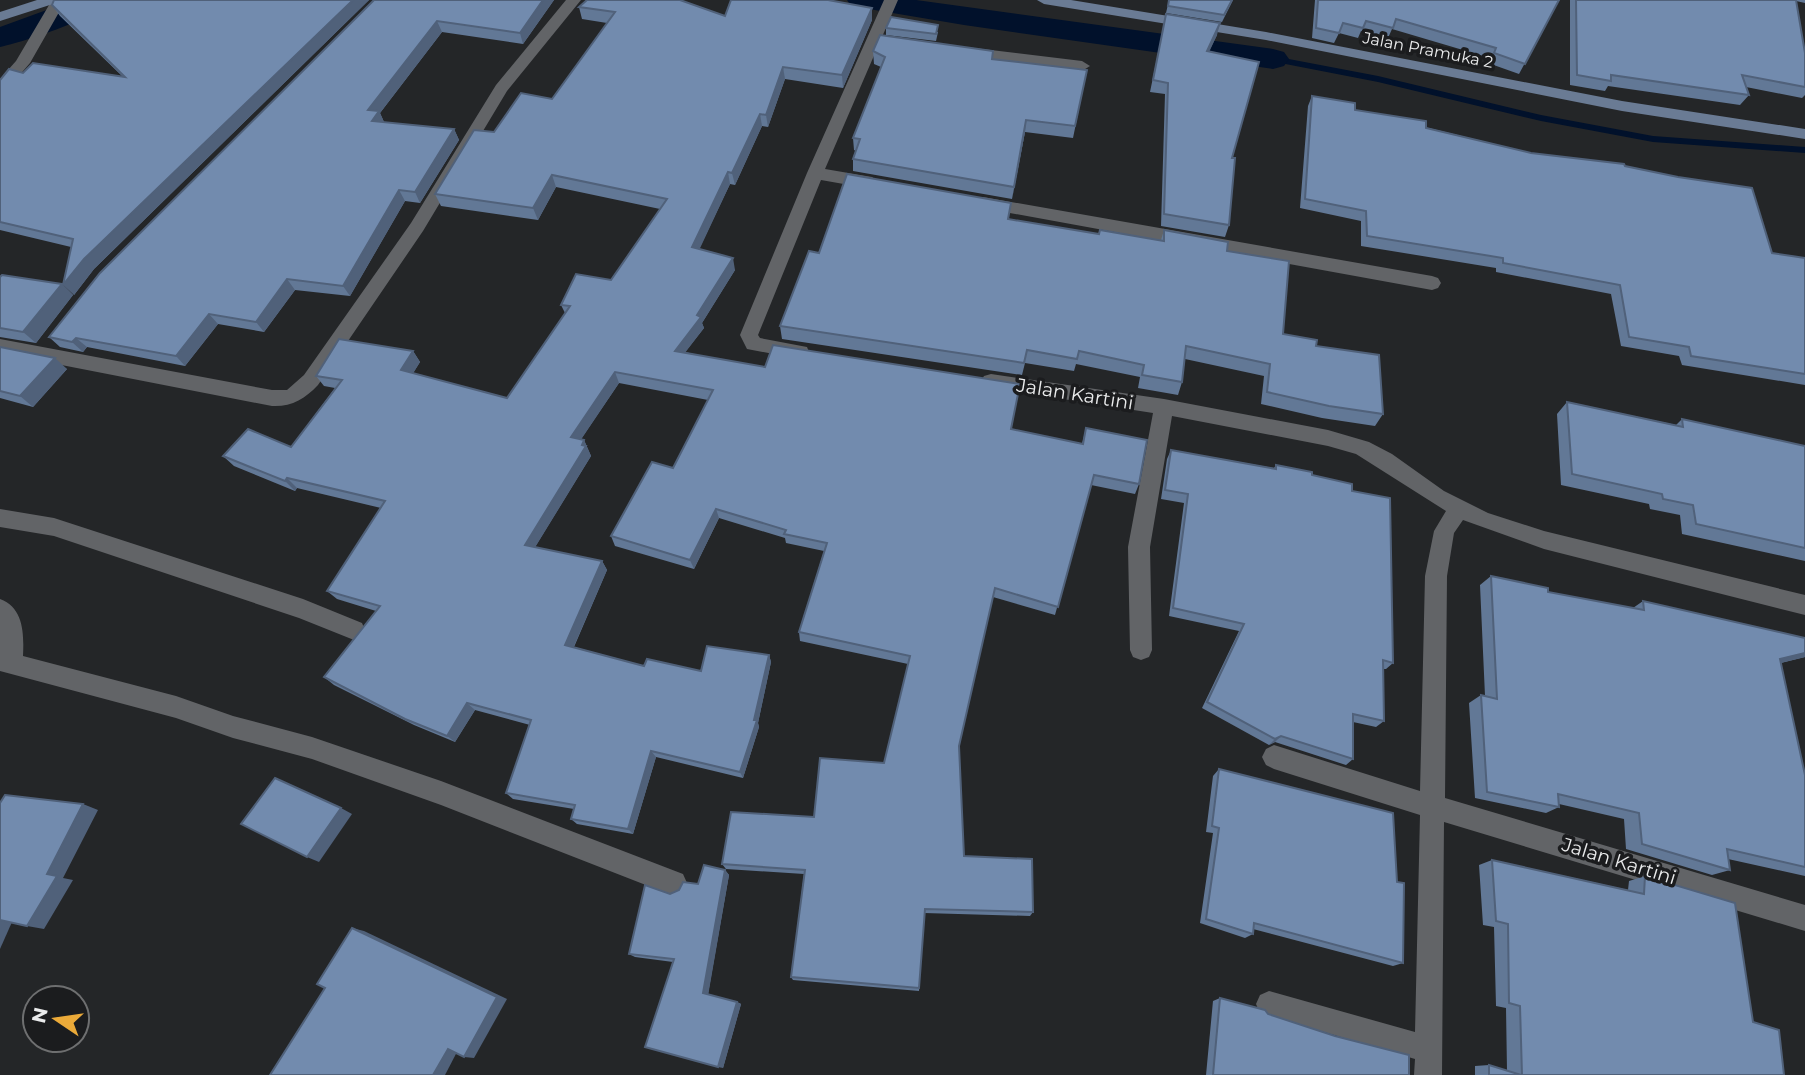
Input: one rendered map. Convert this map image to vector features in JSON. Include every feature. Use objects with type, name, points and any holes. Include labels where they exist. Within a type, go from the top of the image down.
[{"type":"main road","name":"Jalan Pramuka 2","points":[[1044,0],[1266,36],[1622,106],[1805,134]]},
{"type":"main road","points":[[0,17],[50,6]]},
{"type":"street","points":[[0,89],[22,63],[50,6],[59,0]]},
{"type":"street","points":[[0,346],[272,398],[295,396],[310,380],[417,227],[502,88],[574,0]]},
{"type":"street","points":[[815,354],[754,344],[749,335],[815,173],[879,41],[889,5]]},
{"type":"street","points":[[951,50],[1082,66]]},
{"type":"street","points":[[815,173],[895,187]]},
{"type":"street","points":[[961,199],[1432,283]]},
{"type":"street","points":[[41,354],[56,334]]},
{"type":"street","name":"Jalan Kartini","points":[[976,378],[1298,431],[1362,448],[1458,510],[1544,540],[1805,605]]},
{"type":"street","points":[[1141,650],[1139,547],[1164,407]]},
{"type":"street","points":[[1269,1004],[1428,1062],[1436,576],[1444,531],[1458,510]]},
{"type":"street","points":[[0,517],[54,527],[303,608],[354,631]]},
{"type":"street","points":[[0,609],[13,627],[5,661],[312,748],[441,793],[674,883]]},
{"type":"street","name":"Jalan Kartini","points":[[1274,757],[1334,778],[1805,918]]},
{"type":"building","points":[[54,0],[353,0],[84,259],[63,285],[73,239],[0,222],[0,80],[9,69],[23,73],[33,63],[125,77],[52,5]]},
{"type":"building","points":[[374,0],[543,0],[520,33],[437,21],[368,110],[379,111],[372,121],[454,129],[415,192],[399,190],[343,286],[287,279],[256,322],[209,314],[176,356],[76,338],[72,342],[49,337],[100,273]]},
{"type":"building","points":[[587,0],[680,0],[725,16],[731,0],[828,0],[872,8],[842,75],[783,67],[766,115],[760,114],[692,247],[733,258],[697,315],[701,317],[675,351],[765,367],[773,345],[1020,384],[1011,429],[1083,444],[1086,428],[1147,440],[1139,484],[1094,475],[1058,607],[995,588],[959,746],[964,856],[1032,859],[1033,912],[925,909],[919,988],[791,977],[805,870],[722,864],[731,812],[814,817],[820,758],[884,763],[910,656],[799,632],[827,543],[784,534],[786,530],[716,509],[690,560],[611,536],[652,462],[673,468],[713,390],[615,372],[571,437],[584,440],[582,445],[586,446],[525,545],[602,561],[565,645],[644,666],[647,659],[701,671],[707,646],[769,655],[754,720],[757,720],[740,772],[651,751],[628,829],[571,819],[575,805],[506,793],[531,720],[467,703],[447,736],[405,719],[324,677],[380,606],[327,591],[385,501],[287,478],[285,481],[223,456],[248,429],[291,447],[342,380],[316,376],[339,339],[413,351],[401,370],[507,398],[570,306],[561,305],[576,274],[611,280],[667,199],[552,175],[533,208],[435,194],[474,130],[494,132],[521,93],[552,99],[615,12],[579,7]]},
{"type":"building","points":[[1169,0],[1232,0],[1224,15],[1168,6]]},
{"type":"building","points":[[1318,0],[1559,0],[1525,64],[1494,53],[1496,48],[1396,19],[1393,28],[1366,21],[1363,28],[1343,23],[1339,33],[1316,28]]},
{"type":"building","points":[[1576,0],[1796,0],[1805,53],[1805,87],[1742,75],[1749,95],[1611,75],[1611,81],[1577,75]]},
{"type":"building","points":[[1166,14],[1220,23],[1207,51],[1259,62],[1232,158],[1235,158],[1229,225],[1164,214],[1168,83],[1153,80]]},
{"type":"building","points":[[891,17],[938,25],[936,34],[886,28]]},
{"type":"building","points":[[880,35],[993,51],[992,59],[1087,70],[1075,126],[1026,120],[1014,187],[853,159],[860,139],[853,138],[885,57],[873,51]]},
{"type":"building","points":[[1312,96],[1355,103],[1355,110],[1426,121],[1426,128],[1531,153],[1624,164],[1678,177],[1752,188],[1772,253],[1805,258],[1805,374],[1691,356],[1689,347],[1629,337],[1620,285],[1503,263],[1503,258],[1367,236],[1366,211],[1305,199]]},
{"type":"building","points":[[847,174],[1011,203],[1008,219],[1099,234],[1100,230],[1164,241],[1164,230],[1228,242],[1227,251],[1289,261],[1283,334],[1317,340],[1316,346],[1379,355],[1383,414],[1329,406],[1267,392],[1270,364],[1186,346],[1182,382],[1142,375],[1144,365],[1079,351],[1077,359],[1027,350],[1024,363],[780,326],[809,251],[819,253]]},
{"type":"building","points":[[2,275],[62,284],[23,332],[0,328]]},
{"type":"building","points":[[0,347],[55,358],[20,396],[0,391]]},
{"type":"building","points":[[1567,402],[1683,427],[1682,419],[1805,446],[1805,548],[1696,524],[1693,505],[1663,499],[1662,494],[1572,474]]},
{"type":"building","points":[[1171,450],[1276,469],[1276,465],[1312,472],[1312,475],[1352,484],[1352,491],[1390,498],[1393,663],[1383,660],[1384,721],[1353,714],[1353,759],[1281,736],[1275,739],[1207,702],[1244,624],[1173,608],[1188,494],[1165,490]]},
{"type":"building","points":[[1491,576],[1548,588],[1548,592],[1644,610],[1643,601],[1805,638],[1805,653],[1780,659],[1805,775],[1805,867],[1727,849],[1730,870],[1642,844],[1639,813],[1558,794],[1559,807],[1487,792],[1481,695],[1497,699]]},
{"type":"building","points":[[1219,769],[1393,813],[1397,882],[1404,883],[1403,963],[1254,923],[1253,934],[1206,919],[1219,828],[1212,826]]},
{"type":"building","points":[[275,778],[341,808],[307,857],[241,824]]},
{"type":"building","points":[[5,795],[83,804],[47,874],[57,876],[27,926],[0,920],[0,803]]},
{"type":"building","points":[[1492,860],[1644,894],[1645,876],[1735,903],[1753,1022],[1779,1030],[1784,1075],[1522,1075],[1520,1006],[1509,1003],[1508,924],[1496,921]]},
{"type":"building","points":[[704,865],[725,870],[703,993],[737,1002],[718,1067],[645,1047],[674,959],[629,954],[645,885],[670,894],[679,890],[683,882],[698,884]]},
{"type":"building","points":[[352,928],[497,997],[464,1057],[448,1049],[433,1075],[270,1075],[325,988],[317,984]]},
{"type":"building","points":[[1220,998],[1265,1010],[1268,1014],[1335,1036],[1409,1055],[1409,1075],[1213,1075]]},
{"type":"building","points":[[1489,1065],[1521,1075],[1489,1075]]},
{"type":"waterway","points":[[0,38],[97,0]]},
{"type":"waterway","points":[[862,0],[1273,59]]},
{"type":"waterway","points":[[1273,59],[1378,79],[1541,118],[1653,139],[1805,150]]}]
